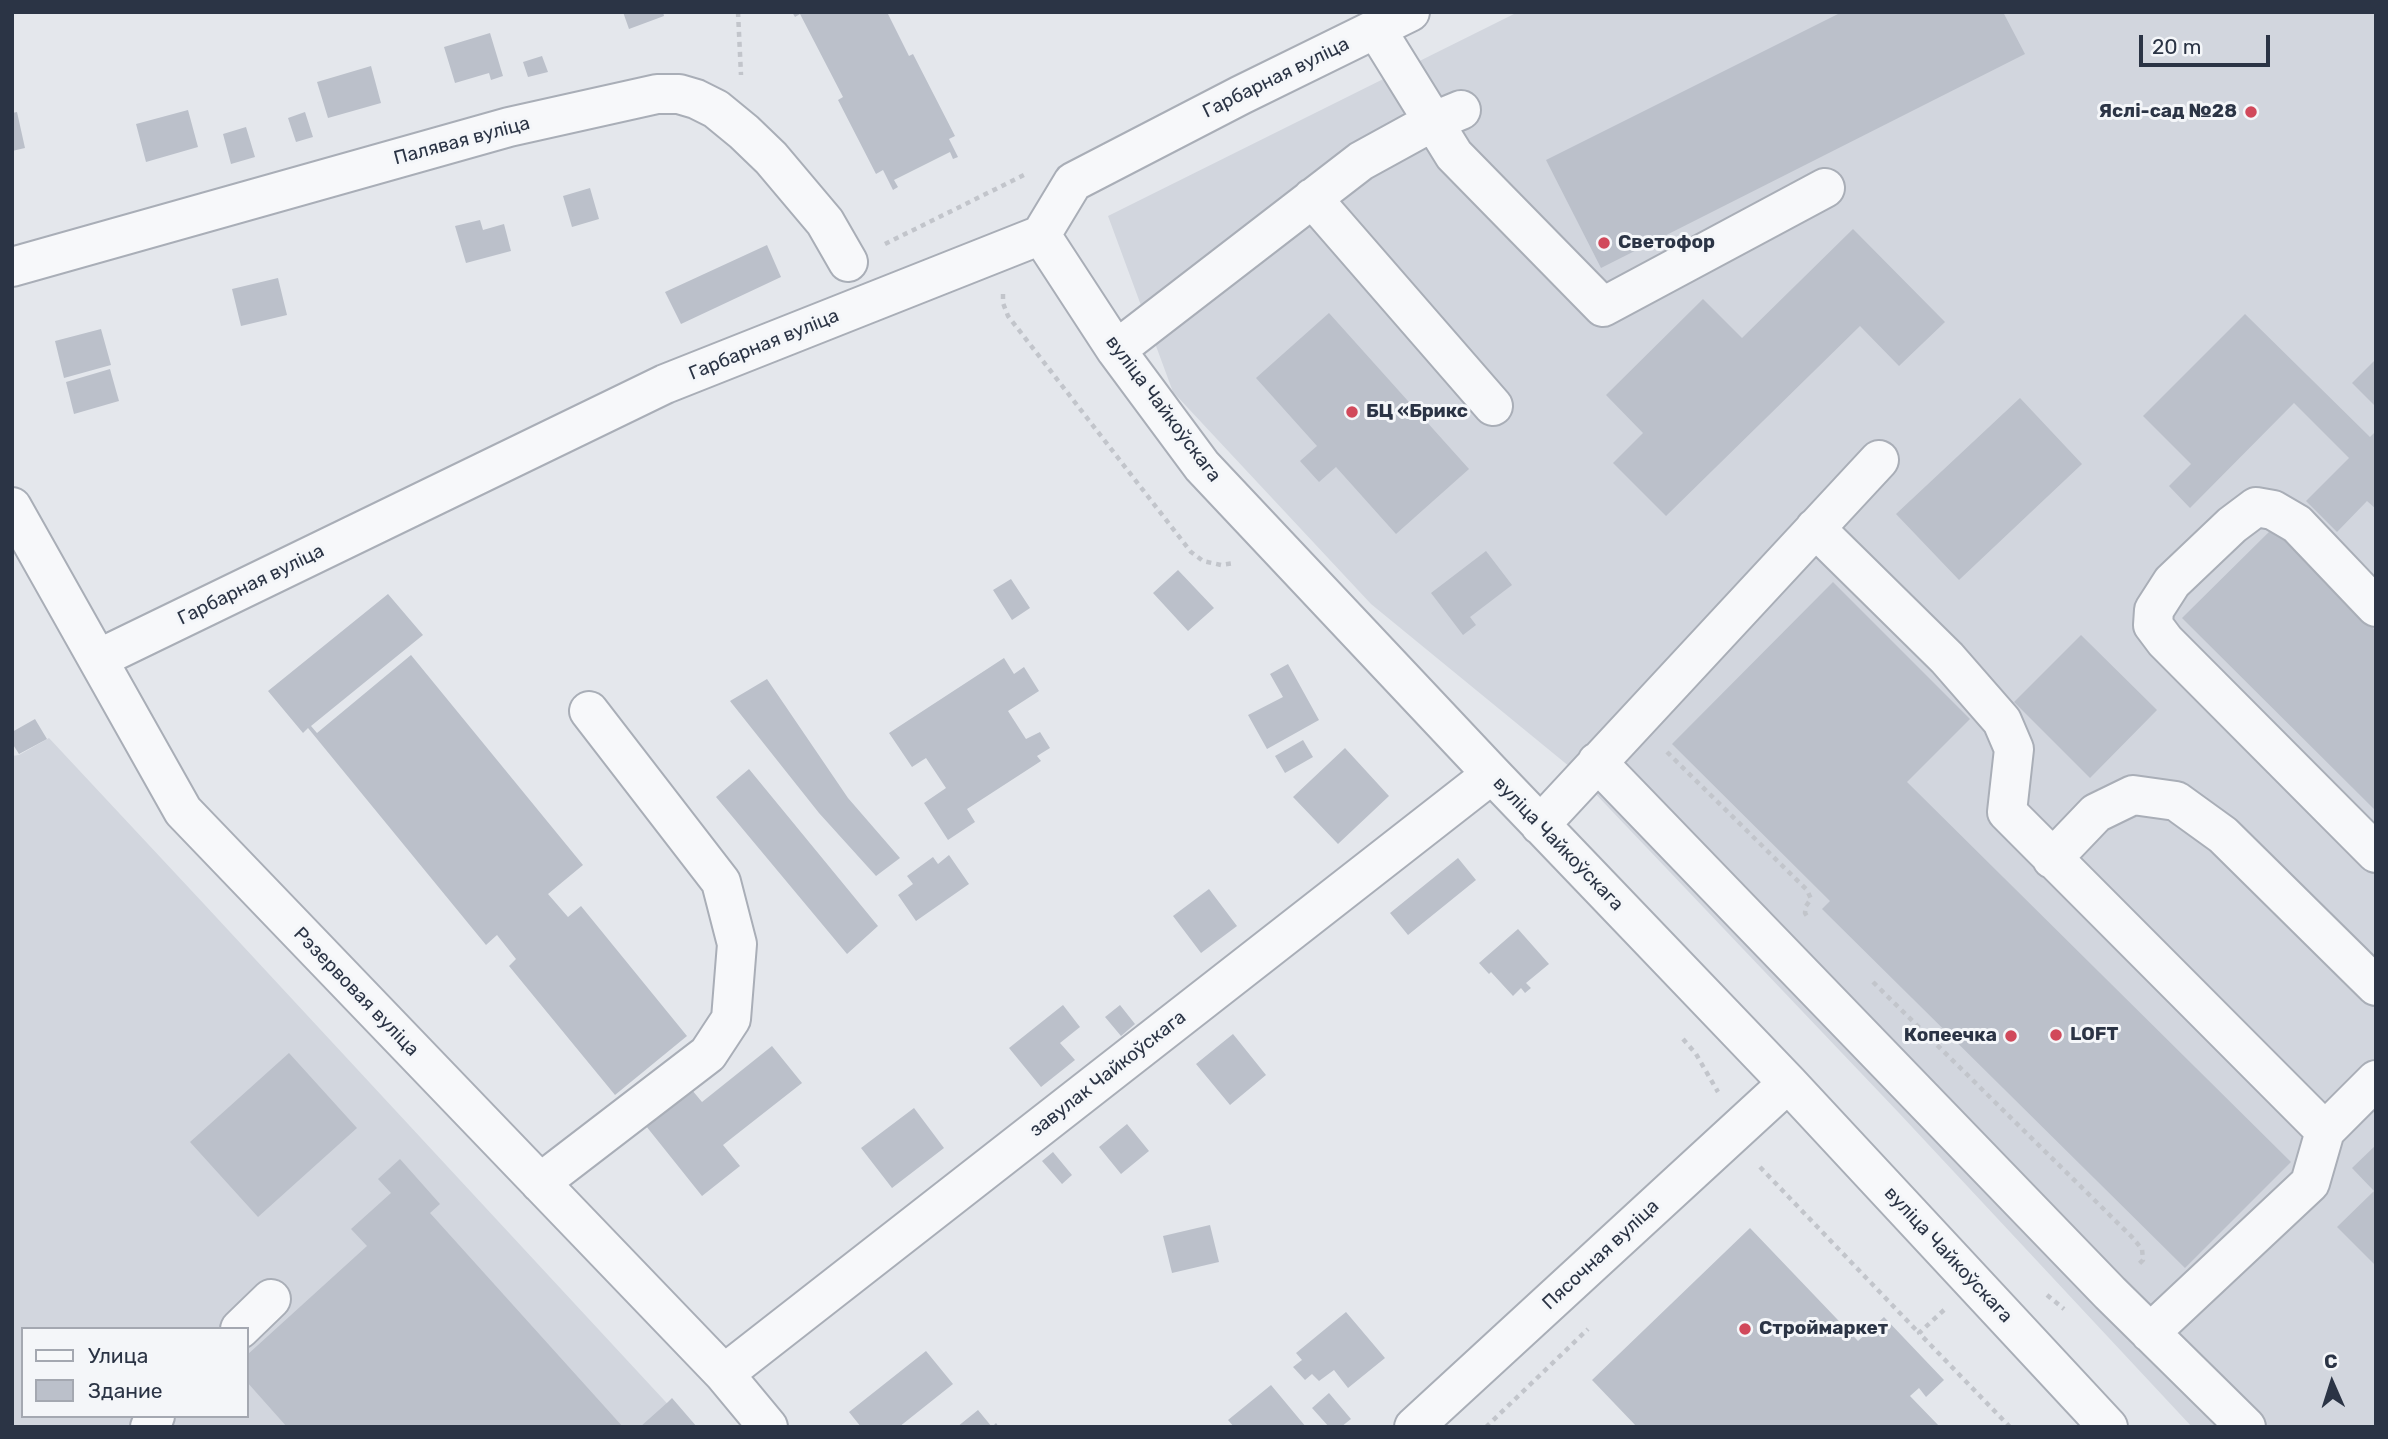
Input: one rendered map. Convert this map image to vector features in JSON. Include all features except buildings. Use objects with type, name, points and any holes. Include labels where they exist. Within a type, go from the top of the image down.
[{"type":"street","name":"Гарбарная вуліца","points":[[98,659],[665,384],[1041,235],[1073,181],[1410,12]]},
{"type":"street","points":[[1376,29],[1447,116],[1454,155],[1603,307],[1825,188]]},
{"type":"street","name":"Палявая вуліца","points":[[12,267],[509,127],[657,94],[679,94],[696,99],[716,109],[744,132],[771,158],[825,222],[848,262]]},
{"type":"street","points":[[1116,351],[1361,161],[1447,116]]},
{"type":"street","points":[[1312,198],[1493,406]]},
{"type":"street","name":"вуліца Чайкоўскага","points":[[1041,235],[1116,351],[1202,466],[1540,825],[1788,1083],[2108,1427]]},
{"type":"street","points":[[1540,825],[1879,460]]},
{"type":"street","name":"Рэзервовая вуліца","points":[[12,507],[183,811],[724,1374],[768,1427]]},
{"type":"street","points":[[2376,607],[2297,524],[2273,510],[2256,507],[2232,525],[2172,582],[2154,610],[2153,625],[2165,641],[2376,853]]},
{"type":"street","points":[[1815,528],[1947,658],[2002,720],[2014,748],[2007,812],[2325,1131]]},
{"type":"street","points":[[540,1183],[708,1054],[731,1019],[737,944],[721,882],[589,711]]},
{"type":"street","points":[[1597,762],[2150,1333],[2246,1427]]},
{"type":"street","name":"завулак Чайкоўскага","points":[[724,1374],[1492,774]]},
{"type":"street","points":[[2052,859],[2096,813],[2133,795],[2176,801],[2224,835],[2376,985]]},
{"type":"street","points":[[2150,1333],[2310,1183],[2325,1131],[2376,1080]]},
{"type":"street","name":"Пясочная вуліца","points":[[1414,1427],[1788,1083]]},
{"type":"street","points":[[242,1327],[271,1299]]},
{"type":"shaded area","points":[[1518,12],[2376,12],[2376,1427],[2192,1427],[1899,1113],[1570,767],[1371,604],[1173,392],[1108,216]]},
{"type":"shaded area","points":[[49,738],[689,1427],[12,1427],[12,756],[19,755]]},
{"type":"place","name":"Яслі-сад №28","points":[[2251,112]]},
{"type":"place","name":"Светофор","points":[[1604,243]]},
{"type":"place","name":"БЦ «Брикс","points":[[1352,412]]},
{"type":"place","name":"LOFT","points":[[2056,1035]]},
{"type":"place","name":"Копеечка","points":[[2011,1036]]},
{"type":"place","name":"Строймаркет","points":[[1745,1329]]}]
